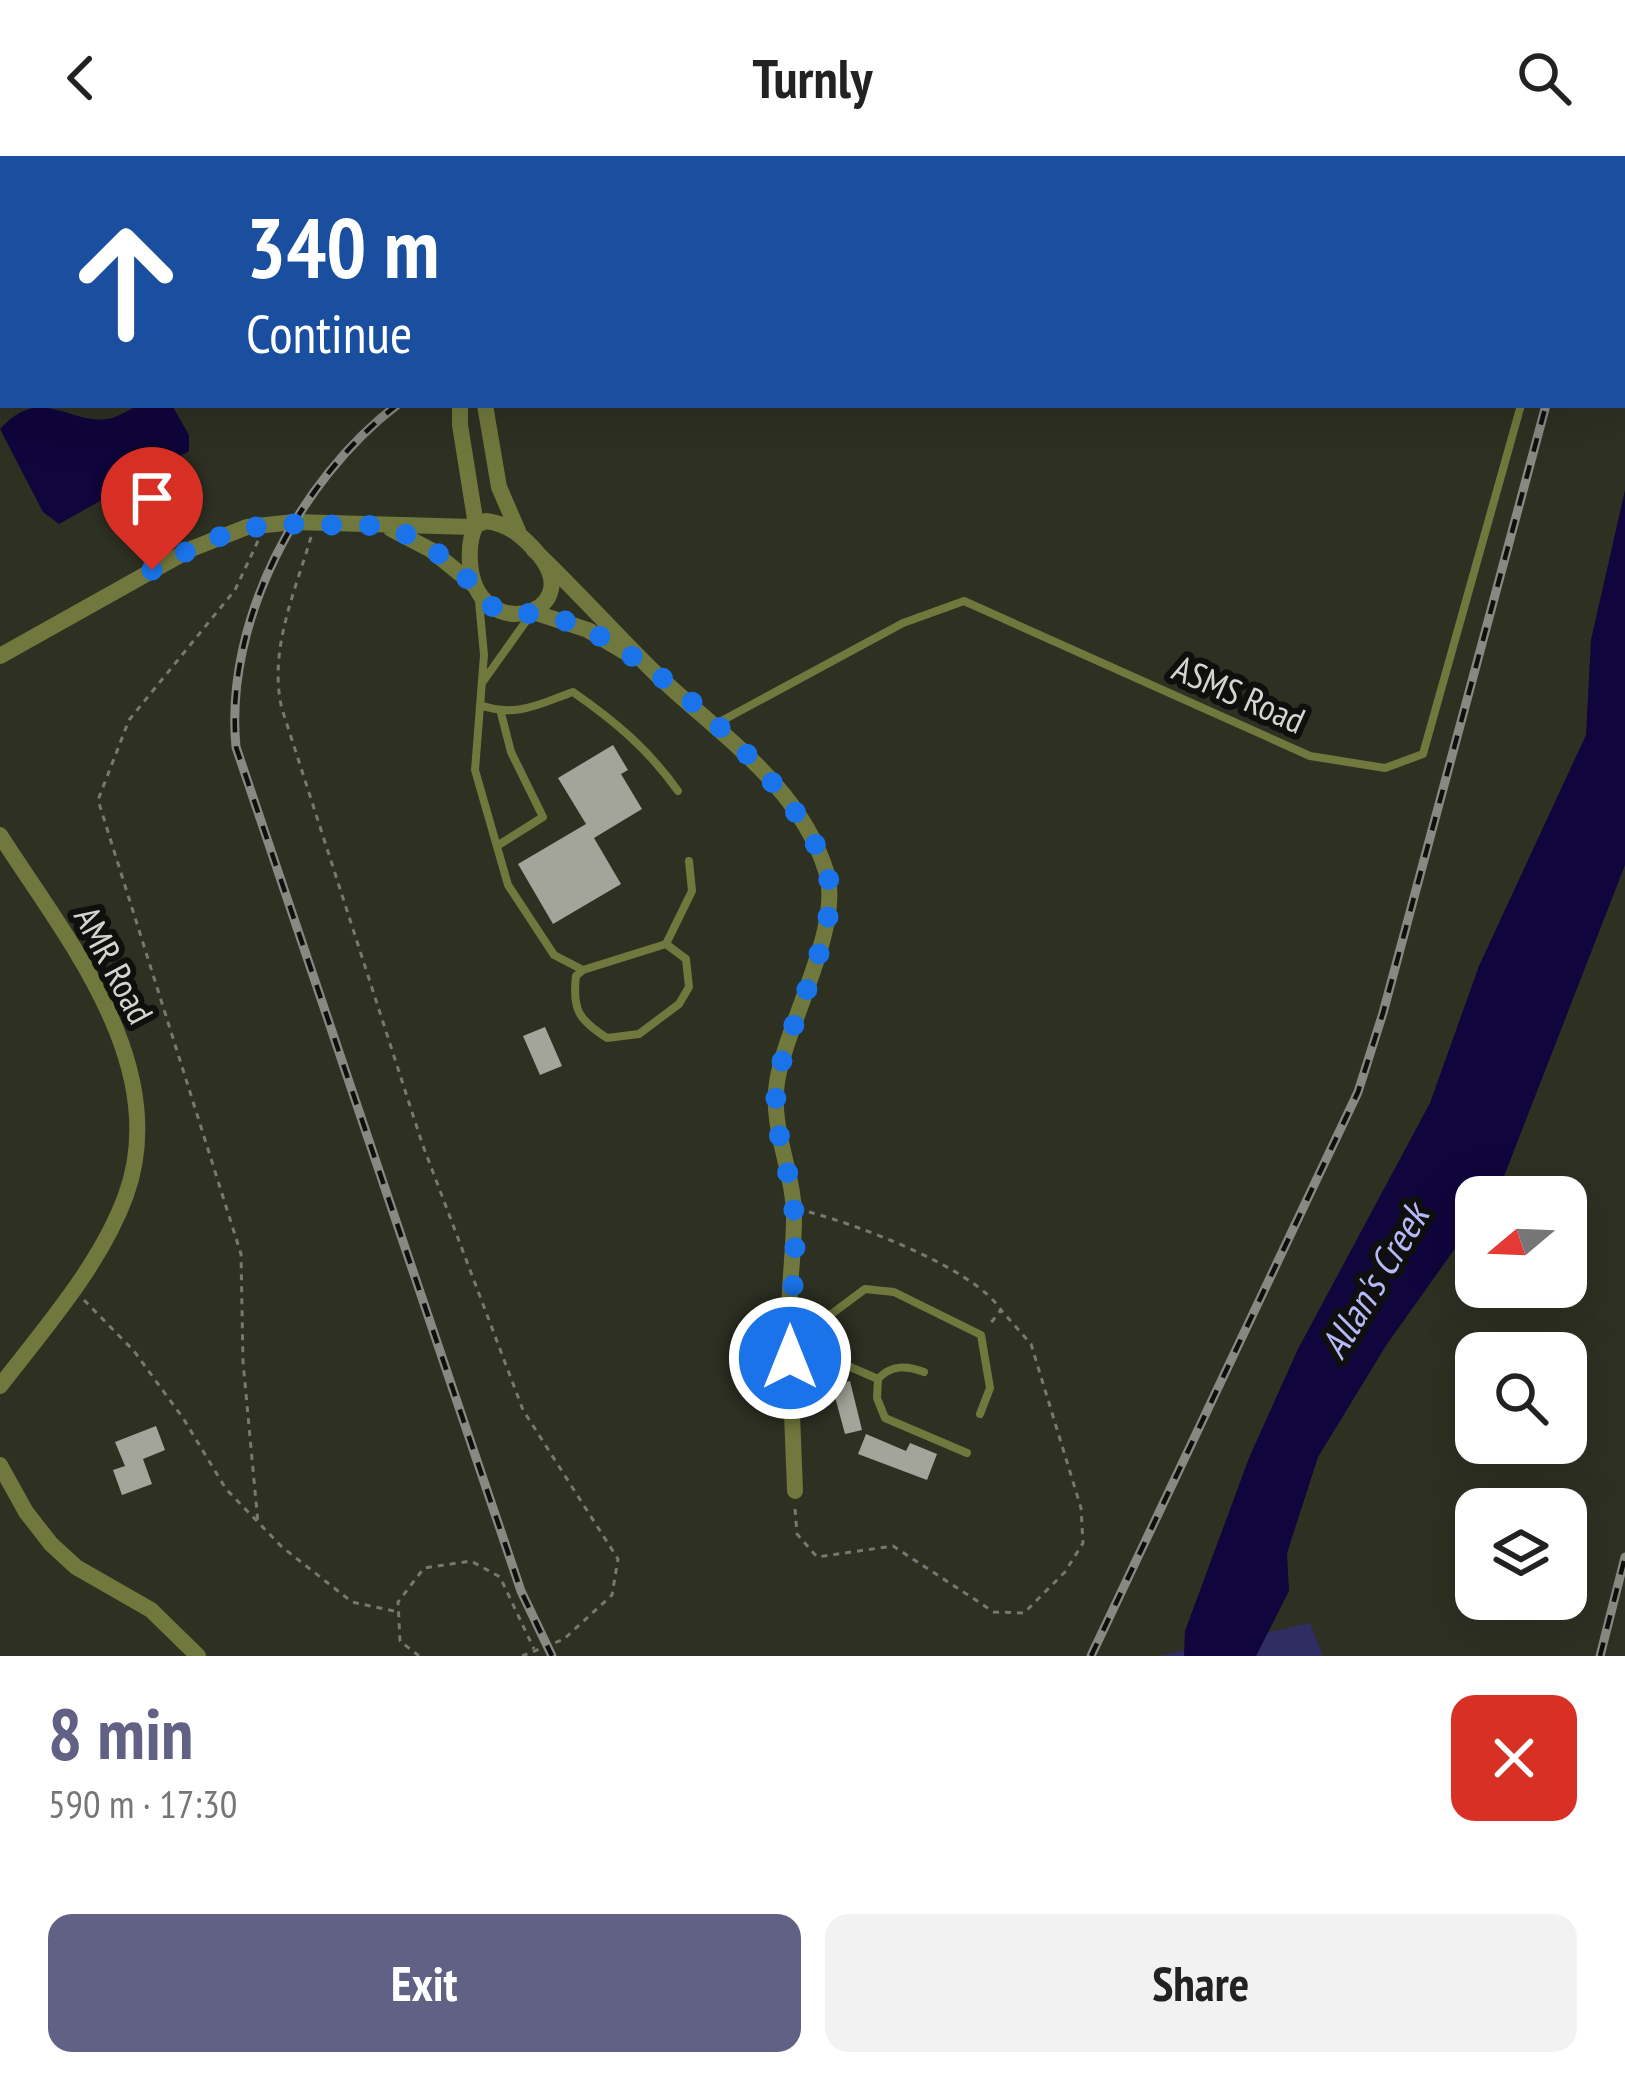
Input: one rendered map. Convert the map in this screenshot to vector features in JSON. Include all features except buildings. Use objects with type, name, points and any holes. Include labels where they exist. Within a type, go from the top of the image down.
[{"type":"street","points":[[460,408],[475,526],[470,556],[476,589]]},
{"type":"street","points":[[486,408],[499,487],[519,534],[651,669],[744,751],[793,807],[817,847],[830,884],[820,944],[778,1078],[778,1137],[794,1212],[789,1313],[795,1491]]},
{"type":"street","points":[[0,656],[190,549],[266,523],[385,527],[475,526],[492,521],[519,534]]},
{"type":"street","points":[[385,527],[430,550],[498,610],[532,613],[588,630],[651,669]]},
{"type":"street","points":[[532,613],[545,602],[551,584],[533,549]]},
{"type":"street","name":"AMR Road","points":[[0,835],[111,1017],[131,1085],[136,1132],[133,1169],[124,1198],[74,1290],[0,1386]]},
{"type":"street","points":[[0,1465],[26,1512],[51,1544],[76,1567],[151,1610],[198,1656]]},
{"type":"lane","name":"ASMS Road","points":[[714,725],[903,623],[964,601],[1310,756],[1385,768],[1423,754],[1520,408]]},
{"type":"lane","points":[[476,589],[483,624],[475,770],[496,846],[508,885],[554,955],[584,970]]},
{"type":"lane","points":[[482,684],[532,613]]},
{"type":"lane","points":[[480,705],[501,713],[523,710],[574,692],[625,728],[678,791]]},
{"type":"lane","points":[[496,846],[543,817],[511,752],[501,713]]},
{"type":"lane","points":[[666,944],[686,959],[689,987],[679,1004],[639,1034],[607,1038],[582,1021],[572,1004],[576,976],[666,944],[692,891],[689,861]]},
{"type":"lane","points":[[822,1321],[865,1289],[894,1292],[981,1335],[990,1388],[980,1414]]},
{"type":"lane","points":[[789,1313],[822,1321],[848,1366],[878,1379]]},
{"type":"lane","points":[[924,1372],[909,1366],[887,1370],[878,1379],[885,1418],[967,1453]]},
{"type":"path","points":[[258,1523],[242,1362],[241,1254],[98,800],[129,720],[235,590],[266,523]]},
{"type":"path","points":[[315,524],[280,649],[277,687],[282,709],[422,1143],[524,1410],[618,1559],[612,1595],[564,1639],[522,1656]]},
{"type":"path","points":[[794,1212],[811,1211],[946,1267],[994,1298],[1031,1344],[1081,1508],[1083,1543],[1065,1572],[1024,1613],[994,1612],[893,1546],[817,1557],[797,1534],[795,1491]]},
{"type":"path","points":[[74,1290],[134,1351],[183,1418],[226,1489],[282,1547],[352,1602],[399,1612]]},
{"type":"path","points":[[981,1335],[1001,1310]]},
{"type":"path","points":[[419,1656],[400,1641],[398,1603],[424,1568],[471,1561],[500,1577],[535,1651]]},
{"type":"shaded area","points":[[0,408],[1625,408],[1625,1656],[0,1656]]},
{"type":"shaded area","points":[[1310,1623],[1323,1656],[1158,1656]]},
{"type":"water","points":[[134,408],[174,408],[189,435],[189,451],[59,524],[43,512],[0,429],[29,409],[112,418]]},
{"type":"water","name":"Allan's Creek","points":[[1625,490],[1625,865],[1504,1176],[1455,1176],[1455,1248],[1387,1344],[1318,1457],[1287,1553],[1289,1591],[1256,1656],[1184,1656],[1185,1631],[1249,1458],[1298,1349],[1430,1103],[1479,966],[1586,735],[1591,640]]},
{"type":"railway","points":[[394,408],[329,472],[275,557],[242,651],[235,699],[236,747],[521,1591],[552,1656]]},
{"type":"railway","points":[[1091,1656],[1358,1092],[1545,408]]},
{"type":"railway","points":[[1600,1656],[1625,1557]]},
{"type":"route","points":[[152,570],[229,532],[266,523],[393,529],[449,564],[498,610],[569,622],[651,669],[744,751],[793,807],[817,847],[830,884],[826,922],[784,1054],[776,1098],[778,1137],[794,1212],[790,1358]]}]
